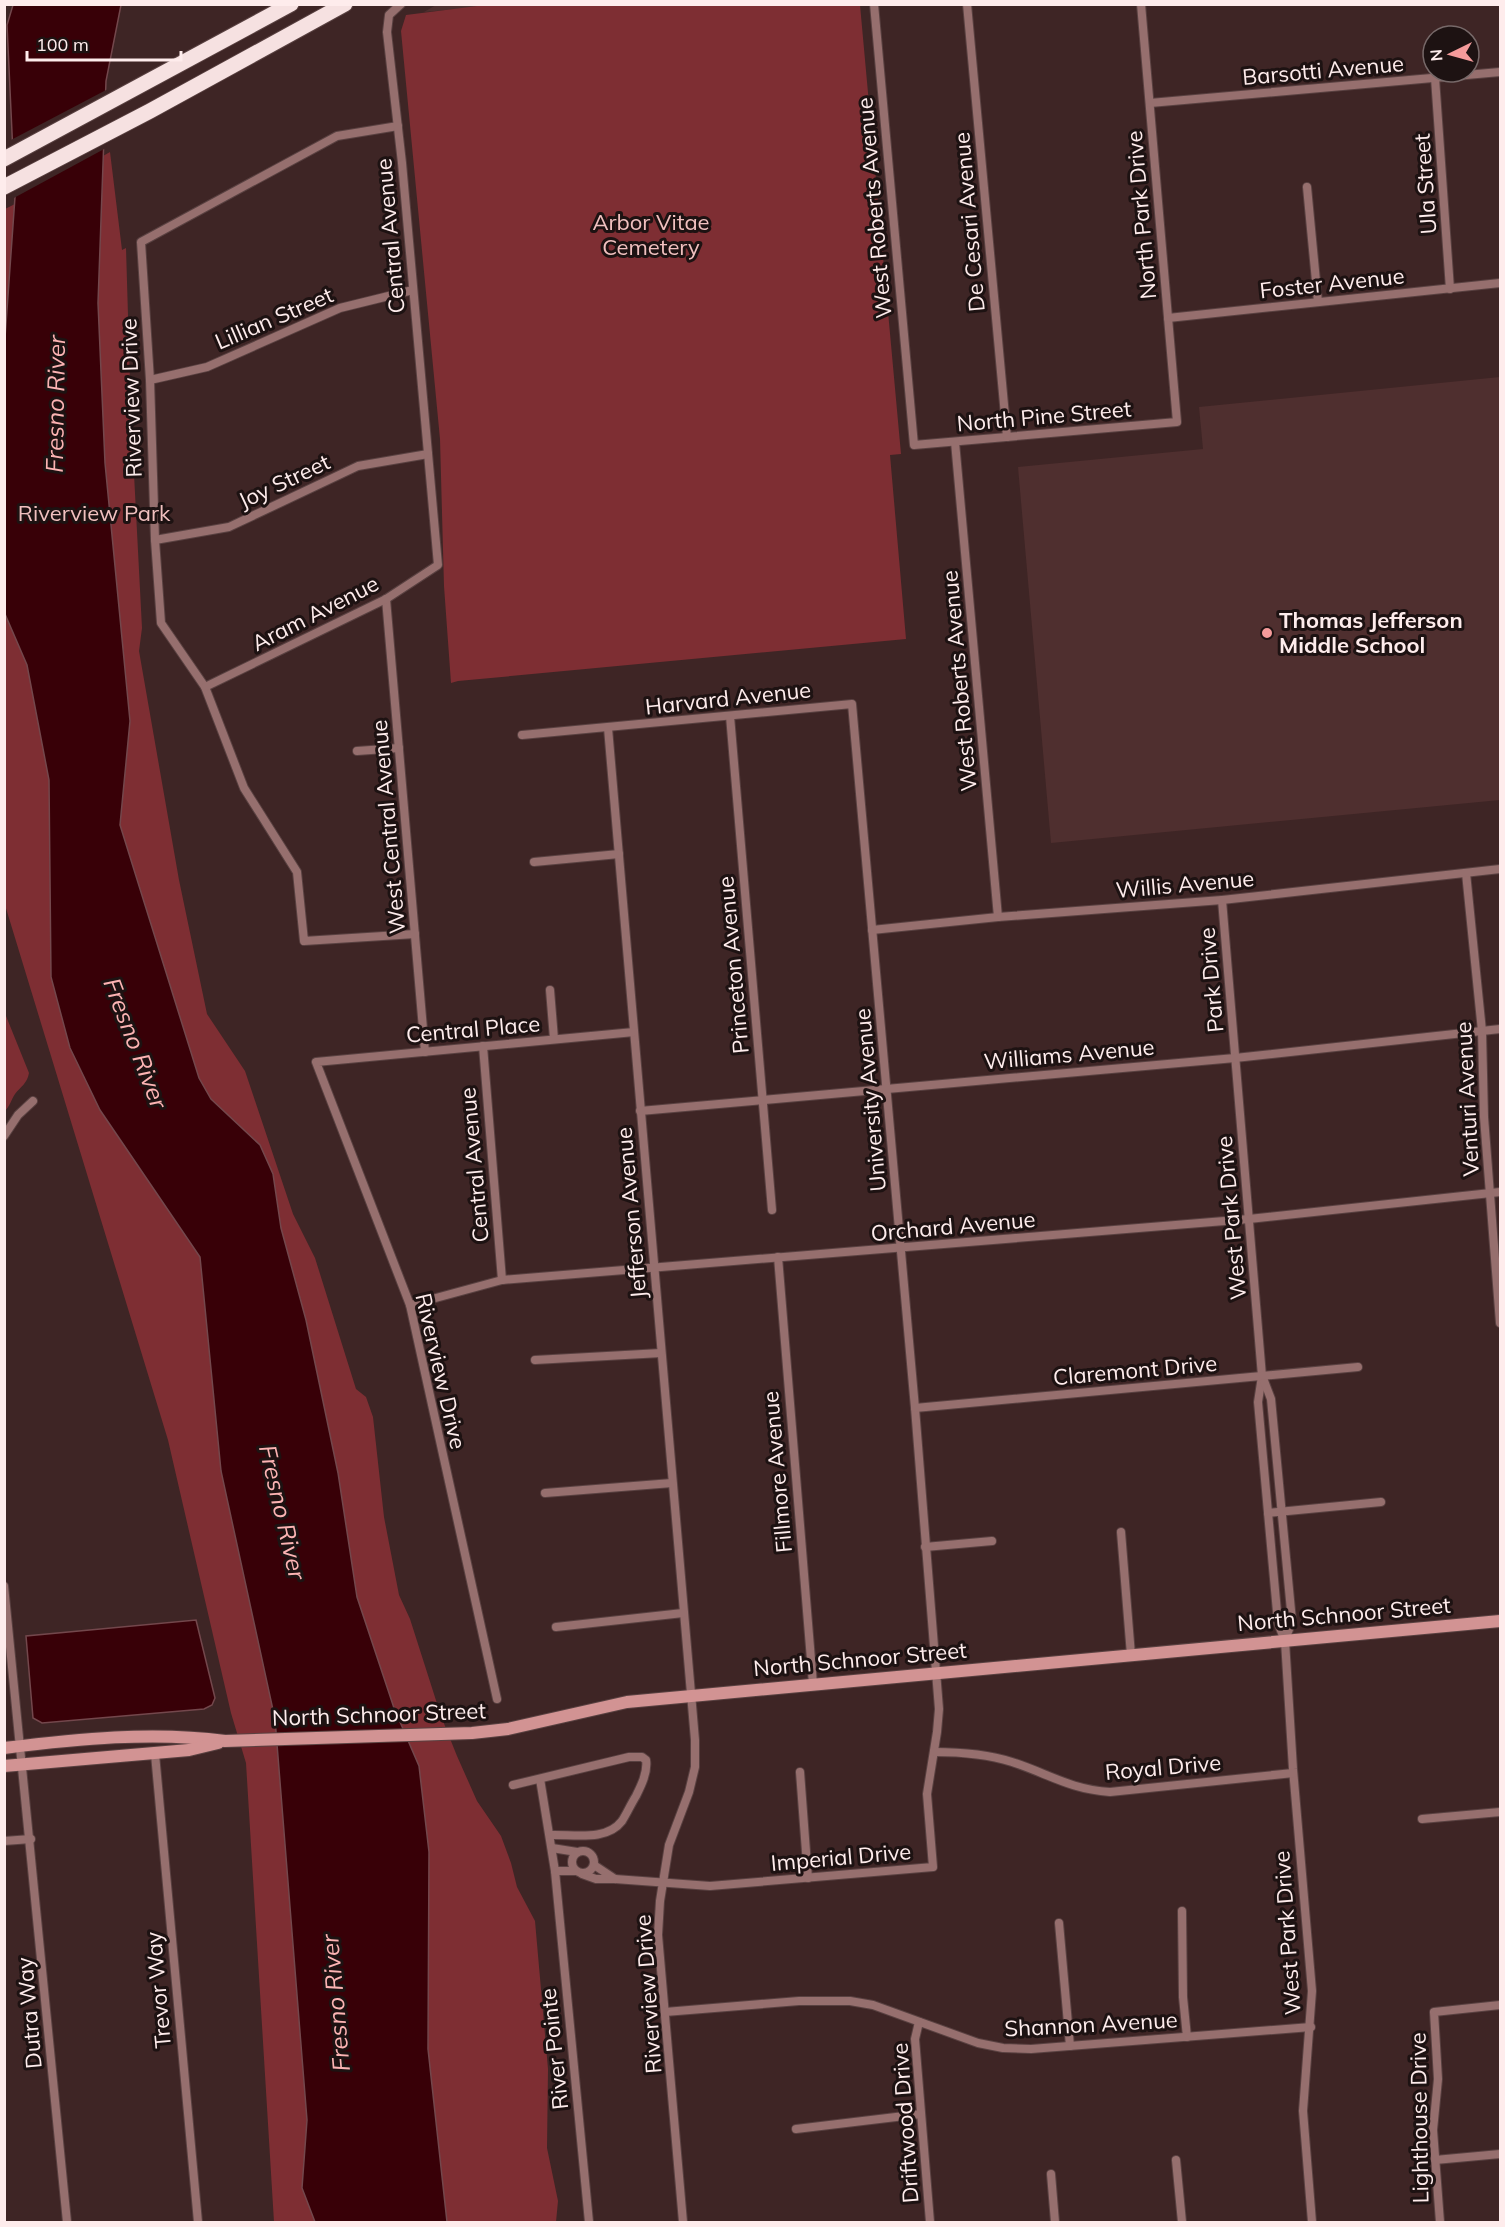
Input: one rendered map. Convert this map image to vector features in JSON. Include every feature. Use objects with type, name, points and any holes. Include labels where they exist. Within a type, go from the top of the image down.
[{"type":"highway","points":[[4,159],[291,4]]},
{"type":"highway","points":[[4,187],[150,111],[345,4]]},
{"type":"street","name":"Central Avenue","points":[[400,4],[389,15],[387,32],[398,126],[428,454]]},
{"type":"street","name":"West Roberts Avenue","points":[[874,4],[914,444]]},
{"type":"street","name":"De Cesari Avenue","points":[[967,4],[1007,436]]},
{"type":"street","name":"North Park Drive","points":[[1141,4],[1177,422]]},
{"type":"street","name":"Barsotti Avenue","points":[[1481,74],[1500,72]]},
{"type":"street","name":"Barsotti Avenue","points":[[1150,103],[1421,79]]},
{"type":"street","name":"Ula Street","points":[[1436,84],[1450,289]]},
{"type":"street","name":"Riverview Drive","points":[[398,126],[337,136],[141,242],[161,623],[205,687],[243,788],[297,872],[304,941],[415,934]]},
{"type":"street","points":[[1308,187],[1318,302]]},
{"type":"street","name":"Foster Avenue","points":[[1168,318],[1500,283]]},
{"type":"street","name":"Lillian Street","points":[[150,380],[207,367],[340,308],[413,290]]},
{"type":"street","name":"North Pine Street","points":[[914,444],[1177,422]]},
{"type":"street","name":"West Roberts Avenue","points":[[955,442],[999,917]]},
{"type":"street","name":"Joy Street","points":[[155,540],[229,527],[358,466],[428,454]]},
{"type":"street","name":"Aram Avenue","points":[[205,687],[386,599],[438,565],[428,454]]},
{"type":"street","name":"West Central Avenue","points":[[386,599],[425,1052]]},
{"type":"street","name":"Harvard Avenue","points":[[522,735],[852,704]]},
{"type":"street","name":"University Avenue","points":[[852,704],[915,1408],[935,1673]]},
{"type":"street","name":"Princeton Avenue","points":[[730,716],[772,1210]]},
{"type":"street","name":"Jefferson Avenue","points":[[608,728],[683,1613],[692,1695]]},
{"type":"street","points":[[357,751],[399,748]]},
{"type":"street","points":[[534,862],[619,854]]},
{"type":"street","name":"Willis Avenue","points":[[873,930],[999,917],[1222,900],[1500,869]]},
{"type":"street","name":"Venturi Avenue","points":[[1466,873],[1482,1031],[1484,1117],[1496,1192],[1500,1323]]},
{"type":"street","name":"Park Drive","points":[[1222,900],[1235,1058]]},
{"type":"street","points":[[550,990],[554,1040]]},
{"type":"street","name":"Williams Avenue","points":[[640,1111],[1235,1058],[1500,1029]]},
{"type":"street","name":"Central Place","points":[[316,1062],[634,1032]]},
{"type":"street","name":"Central Avenue","points":[[483,1046],[502,1280]]},
{"type":"street","name":"West Park Drive","points":[[1235,1058],[1262,1376],[1258,1402],[1278,1623],[1285,1641],[1293,1773],[1312,1991],[1303,2111],[1312,2223]]},
{"type":"street","name":"Riverview Drive","points":[[316,1062],[410,1305],[497,1699]]},
{"type":"street","points":[[4,1136],[18,1115],[33,1101]]},
{"type":"street","name":"Orchard Avenue","points":[[410,1305],[502,1280],[1249,1219],[1496,1192]]},
{"type":"street","name":"Fillmore Avenue","points":[[778,1257],[813,1684]]},
{"type":"street","points":[[535,1360],[661,1353]]},
{"type":"street","name":"Claremont Drive","points":[[915,1408],[1358,1367]]},
{"type":"street","name":"West Park Drive","points":[[1262,1376],[1272,1399],[1292,1621],[1285,1641]]},
{"type":"street","points":[[545,1493],[672,1483]]},
{"type":"street","points":[[1268,1513],[1381,1502]]},
{"type":"street","points":[[1121,1532],[1131,1655]]},
{"type":"street","points":[[925,1547],[992,1541]]},
{"type":"street","name":"Dutra Way","points":[[4,1586],[31,1839],[67,2223]]},
{"type":"street","points":[[556,1627],[683,1613]]},
{"type":"street","name":"North Schnoor Street","points":[[4,1766],[155,1754],[189,1750],[225,1741],[252,1739],[440,1735],[508,1729],[597,1708],[692,1695],[1500,1621]]},
{"type":"street","name":"Imperial Drive","points":[[664,1882],[710,1886],[933,1867],[927,1794],[939,1708],[935,1673]]},
{"type":"street","name":"Riverview Drive","points":[[683,2223],[658,1935],[660,1901],[669,1845],[689,1792],[695,1767],[692,1695]]},
{"type":"street","name":"North Schnoor Street","points":[[4,1748],[131,1737],[187,1735],[225,1741]]},
{"type":"street","name":"Royal Drive","points":[[934,1752],[984,1755],[1013,1762],[1090,1791],[1110,1792],[1293,1773]]},
{"type":"street","name":"Trevor Way","points":[[155,1754],[198,2223]]},
{"type":"street","points":[[513,1785],[630,1756],[642,1756],[646,1760],[647,1767],[638,1792],[621,1822],[608,1831],[592,1836],[550,1835]]},
{"type":"street","points":[[800,1772],[808,1878]]},
{"type":"street","name":"River Pointe","points":[[540,1779],[555,1871],[589,2223]]},
{"type":"street","points":[[1422,1819],[1500,1812]]},
{"type":"street","points":[[4,1841],[31,1839]]},
{"type":"street","points":[[552,1848],[584,1851],[591,1854],[594,1865],[615,1879]]},
{"type":"street","points":[[577,1852],[571,1861],[579,1872],[596,1878],[664,1882]]},
{"type":"street","points":[[555,1871],[589,1871],[594,1865]]},
{"type":"street","points":[[1182,1911],[1183,1997],[1187,2037]]},
{"type":"street","points":[[1059,1923],[1070,2046]]},
{"type":"street","name":"Shannon Avenue","points":[[665,2012],[827,1999],[873,2005],[978,2043],[1003,2048],[1031,2049],[1311,2027]]},
{"type":"street","name":"Lighthouse Drive","points":[[1440,2223],[1433,2130],[1438,2079],[1434,2012],[1500,2005]]},
{"type":"street","name":"Driftwood Drive","points":[[919,2022],[915,2039],[930,2223]]},
{"type":"street","points":[[796,2129],[921,2114]]},
{"type":"street","points":[[1435,2160],[1500,2154]]},
{"type":"street","points":[[1176,2160],[1182,2223]]},
{"type":"street","points":[[1051,2174],[1055,2223]]},
{"type":"shaded area","points":[[436,5],[501,5],[424,12]]},
{"type":"shaded area","name":"Thomas Jefferson Middle School","points":[[1500,377],[1500,800],[1051,843],[1018,467],[1203,449],[1199,407]]},
{"type":"green space","name":"Arbor Vitae Cemetery","points":[[493,4],[860,5],[901,454],[890,455],[906,639],[451,683],[444,586],[440,439],[401,31],[406,15]]},
{"type":"green space","name":"Riverview Park","points":[[110,152],[122,250],[126,248],[131,416],[142,628],[139,651],[179,880],[207,1014],[245,1071],[293,1214],[315,1258],[356,1389],[366,1397],[373,1417],[384,1517],[399,1595],[410,1619],[441,1716],[457,1756],[477,1801],[501,1836],[517,1887],[535,1921],[548,2069],[547,2148],[558,2201],[556,2222],[274,2222],[246,1763],[231,1713],[168,1440],[5,905],[5,209]]},
{"type":"green space","points":[[4,1011],[29,1073],[5,1111]]},
{"type":"water","name":"Fresno River","points":[[13,5],[121,5],[106,81],[98,303],[105,463],[130,721],[120,825],[199,1078],[211,1099],[260,1145],[273,1174],[281,1228],[306,1320],[338,1473],[357,1597],[394,1708],[419,1766],[429,1852],[428,2049],[447,2222],[315,2222],[302,2188],[307,2120],[275,1719],[221,1471],[200,1257],[100,1110],[70,1048],[51,977],[49,780],[27,665],[5,614],[4,605],[4,352],[15,197],[7,25]]},
{"type":"water","points":[[196,1620],[215,1698],[212,1705],[204,1709],[42,1723],[33,1718],[26,1636]]},
{"type":"pier","points":[[108,89],[106,148],[12,199],[9,141]]},
{"type":"place","name":"Thomas Jefferson Middle School","points":[[1267,633]]}]
